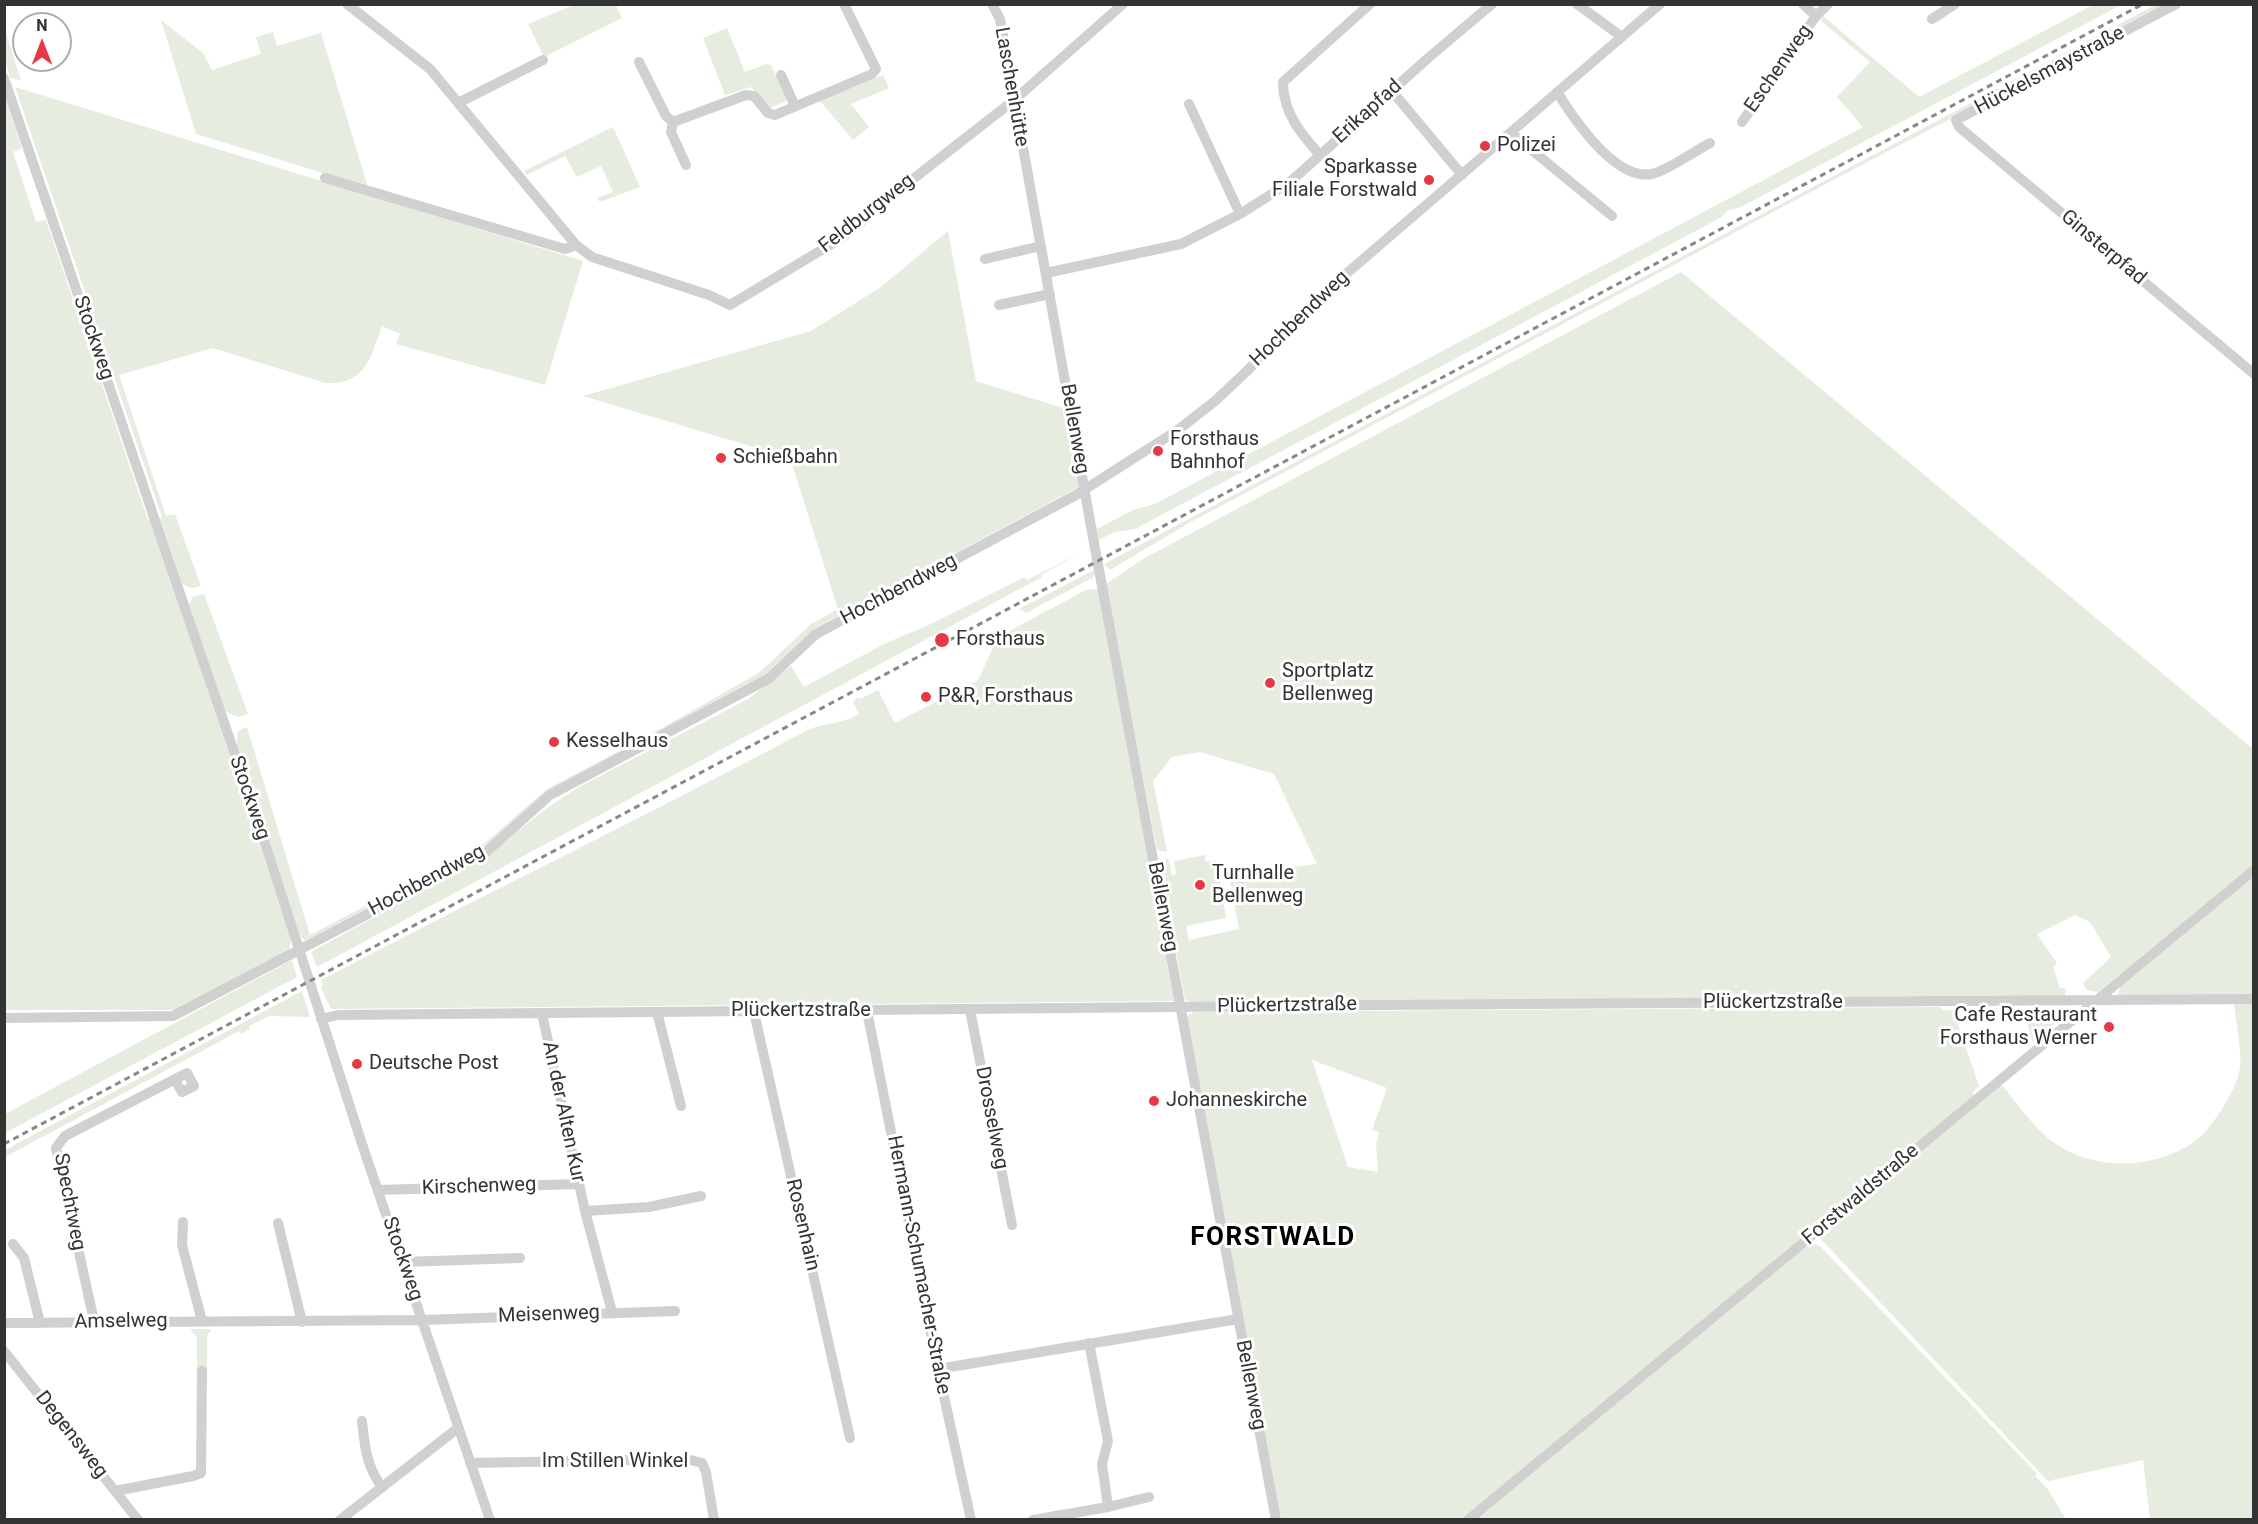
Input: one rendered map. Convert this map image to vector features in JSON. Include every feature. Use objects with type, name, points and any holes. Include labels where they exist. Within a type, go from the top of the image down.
[{"type":"street","name":"Feldburgweg","points":[[347,4],[430,69],[576,245],[592,257],[709,295],[730,305],[843,237],[898,190],[1013,100],[1123,4]]},
{"type":"street","points":[[673,122],[746,95],[754,96],[768,113],[775,114],[872,74],[876,69],[844,4]]},
{"type":"street","name":"Laschenhütte","points":[[992,4],[999,20],[1027,172]]},
{"type":"street","points":[[1320,155],[1302,136],[1287,111],[1283,82],[1370,4]]},
{"type":"street","points":[[1577,4],[1622,37]]},
{"type":"street","name":"Hochbendweg","points":[[299,950],[486,852],[550,795],[768,679],[816,634],[1085,489],[1178,430],[1215,400],[1314,302],[1660,4]]},
{"type":"street","name":"Eschenweg","points":[[1803,4],[1815,16]]},
{"type":"street","name":"Eschenweg","points":[[1742,122],[1815,16],[1828,4]]},
{"type":"street","points":[[1932,19],[1955,4]]},
{"type":"street","name":"Hückelsmaystraße","points":[[1956,120],[2176,4]]},
{"type":"street","name":"Erikapfad","points":[[1046,273],[1181,244],[1240,214],[1289,183],[1483,7]]},
{"type":"street","points":[[458,103],[543,60]]},
{"type":"street","points":[[639,62],[666,116],[673,122]]},
{"type":"street","points":[[781,75],[795,106]]},
{"type":"street","name":"Stockweg","points":[[4,78],[118,408],[378,1191],[490,1520]]},
{"type":"street","points":[[1392,91],[1462,175]]},
{"type":"street","points":[[1557,92],[1581,126],[1604,151],[1623,169],[1639,175],[1654,174],[1710,143]]},
{"type":"street","points":[[1189,104],[1240,214]]},
{"type":"street","name":"Ginsterpfad","points":[[1956,120],[1959,127],[2253,374]]},
{"type":"street","points":[[673,122],[671,132],[686,165]]},
{"type":"street","points":[[1511,133],[1612,216]]},
{"type":"street","name":"Bellenweg","points":[[1027,172],[1276,1520]]},
{"type":"street","name":"Feldburgweg","points":[[325,178],[565,249],[576,245]]},
{"type":"street","points":[[985,259],[1041,246]]},
{"type":"street","points":[[999,305],[1050,294]]},
{"type":"street","name":"Forstwaldstraße","points":[[1468,1520],[2253,870]]},
{"type":"street","points":[[4,1018],[172,1016],[299,950]]},
{"type":"street","name":"Plückertzstraße","points":[[321,1019],[339,1016],[657,1012],[2253,999]]},
{"type":"street","name":"Drosselweg","points":[[970,1010],[1012,1225]]},
{"type":"street","name":"Hermann-Schumacher-Straße","points":[[867,1011],[938,1369],[971,1520]]},
{"type":"street","points":[[657,1012],[681,1106]]},
{"type":"street","name":"Rosenhain","points":[[754,1012],[850,1438]]},
{"type":"street","name":"An der Alten Kur","points":[[542,1014],[585,1211],[612,1312]]},
{"type":"street","name":"Spechtweg","points":[[94,1322],[56,1148],[65,1136],[175,1080]]},
{"type":"street","name":"Kirschenweg","points":[[378,1191],[579,1184]]},
{"type":"street","points":[[585,1211],[649,1207],[701,1196]]},
{"type":"street","points":[[183,1222],[182,1245],[202,1321]]},
{"type":"street","points":[[278,1223],[302,1322]]},
{"type":"street","points":[[13,1244],[24,1258],[40,1323]]},
{"type":"street","points":[[403,1262],[520,1258]]},
{"type":"street","name":"Meisenweg","points":[[423,1320],[675,1311]]},
{"type":"street","points":[[938,1369],[1238,1319]]},
{"type":"street","name":"Amselweg","points":[[4,1323],[423,1320]]},
{"type":"street","points":[[1089,1343],[1108,1441],[1102,1464],[1108,1507]]},
{"type":"street","name":"Degensweg","points":[[4,1351],[138,1520]]},
{"type":"street","points":[[115,1491],[201,1473],[202,1371]]},
{"type":"street","points":[[362,1422],[367,1461],[381,1486]]},
{"type":"street","points":[[340,1520],[458,1428]]},
{"type":"street","name":"Im Stillen Winkel","points":[[470,1463],[687,1459],[702,1463],[706,1472],[714,1520]]},
{"type":"street","points":[[1033,1520],[1108,1507],[1149,1497]]},
{"type":"shaded area","points":[[574,5],[616,5],[622,18],[544,57],[528,24]]},
{"type":"shaded area","points":[[2093,5],[2121,5],[1741,207],[1727,211],[1722,217],[1135,529],[1115,532],[1099,540],[1097,529],[1133,510],[1155,504],[1863,127],[1837,97],[1870,62],[1820,20],[1823,16],[1919,97]]},
{"type":"shaded area","points":[[2155,5],[2169,5],[1852,170],[1189,523],[1110,570],[1104,564]]},
{"type":"shaded area","points":[[161,20],[203,53],[212,70],[261,54],[256,37],[273,32],[277,46],[321,33],[368,187],[196,134]]},
{"type":"shaded area","points":[[727,28],[745,72],[766,64],[771,65],[787,97],[785,102],[770,108],[751,87],[725,95],[703,38]]},
{"type":"shaded area","points":[[5,30],[12,52],[12,72],[18,72],[21,80],[10,78],[5,59]]},
{"type":"shaded area","points":[[883,75],[889,88],[851,104],[869,127],[853,140],[820,101]]},
{"type":"shaded area","points":[[15,87],[583,261],[545,385],[396,344],[400,334],[382,326],[370,359],[364,367],[350,379],[339,382],[325,383],[213,348],[119,375],[166,516],[175,514],[201,586],[191,588],[182,584],[160,518],[162,517]]},
{"type":"shaded area","points":[[4,94],[22,148],[13,152],[36,222],[46,220],[148,520],[151,520],[291,939],[289,950],[176,1010],[5,1010]]},
{"type":"shaded area","points":[[613,127],[640,187],[600,202],[597,198],[613,192],[601,166],[577,177],[565,156],[527,175],[524,171]]},
{"type":"shaded area","points":[[948,231],[976,381],[1063,408],[1079,487],[815,628],[762,677],[548,792],[486,845],[305,941],[300,935],[237,746],[237,734],[241,729],[247,727],[310,935],[485,843],[547,789],[655,732],[760,672],[811,624],[838,609],[790,458],[583,396],[811,331],[881,287]]},
{"type":"shaded area","points":[[1681,272],[2253,749],[2253,865],[2098,992],[2086,990],[2083,983],[2111,957],[2090,922],[2075,915],[2037,934],[2057,963],[2053,967],[2060,988],[2066,989],[2065,996],[1196,1003],[1185,1000],[1160,863],[1168,858],[1172,875],[1176,874],[1174,861],[1205,855],[1206,862],[1215,860],[1223,892],[1226,918],[1186,926],[1189,940],[1239,929],[1229,875],[1317,864],[1274,774],[1200,752],[1172,757],[1153,781],[1167,852],[1157,850],[1106,584],[1143,559]]},
{"type":"shaded area","points":[[1084,551],[1041,575],[1042,577],[317,967],[311,952],[487,855],[547,808],[579,787],[748,699],[791,666],[804,687],[884,644],[933,623],[1025,577],[1027,580]]},
{"type":"shaded area","points":[[1094,570],[1094,577],[1026,613],[1019,609]]},
{"type":"shaded area","points":[[1098,589],[1174,1001],[331,1009],[321,988],[323,986],[321,980],[804,732],[852,718],[859,714],[853,702],[858,697],[860,699],[878,690],[895,723],[978,680],[998,637],[1086,590]]},
{"type":"shaded area","points":[[204,594],[248,714],[238,717],[225,711],[189,605],[193,597]]},
{"type":"shaded area","points":[[2253,876],[2253,995],[2123,996],[2118,994],[2120,987]]},
{"type":"shaded area","points":[[292,960],[297,977],[5,1133],[5,1114]]},
{"type":"shaded area","points":[[302,991],[310,1017],[269,1016],[249,1026],[250,1029],[241,1034],[239,1031],[5,1157],[5,1150]]},
{"type":"shaded area","points":[[2234,1004],[2253,1004],[2253,1519],[2150,1519],[2143,1460],[2049,1482],[1818,1236],[2001,1084],[2046,1136],[2068,1151],[2085,1158],[2120,1164],[2138,1163],[2172,1154],[2188,1146],[2204,1133],[2217,1117],[2238,1078],[2240,1054]]},
{"type":"shaded area","points":[[1941,1007],[1942,1010],[1953,1010],[1979,1086],[1973,1092],[1974,1096],[1463,1519],[1280,1519],[1187,1022],[1188,1016],[1194,1012]],"holes":[[[1312,1060],[1387,1088],[1372,1130],[1379,1132],[1376,1145],[1378,1172],[1348,1167]]]},
{"type":"shaded area","points":[[2073,1009],[2032,1042],[2024,1010]]},
{"type":"shaded area","points":[[1811,1242],[1821,1247],[2037,1474],[2035,1476],[2047,1488],[2066,1519],[1475,1520]]},
{"type":"shaded area","points":[[190,1329],[211,1329],[207,1336],[207,1372],[197,1372],[197,1337]]},
{"type":"railway","points":[[4,1144],[2143,4]]},
{"type":"place","name":"Polizei","points":[[1485,146]]},
{"type":"place","name":"Sparkasse Filiale Forstwald","points":[[1429,180]]},
{"type":"place","name":"Forsthaus Bahnhof","points":[[1158,451]]},
{"type":"place","name":"Schießbahn","points":[[721,458]]},
{"type":"place","name":"Forsthaus","points":[[942,640]]},
{"type":"place","name":"Sportplatz Bellenweg","points":[[1270,683]]},
{"type":"place","name":"P&R, Forsthaus","points":[[926,697]]},
{"type":"place","name":"Kesselhaus","points":[[554,742]]},
{"type":"place","name":"Turnhalle Bellenweg","points":[[1200,885]]},
{"type":"place","name":"Cafe Restaurant Forsthaus Werner","points":[[2109,1027]]},
{"type":"place","name":"Deutsche Post","points":[[357,1064]]},
{"type":"place","name":"Johanneskirche","points":[[1154,1101]]},
{"type":"district","name":"FORSTWALD","points":[[1273,1238]]}]
